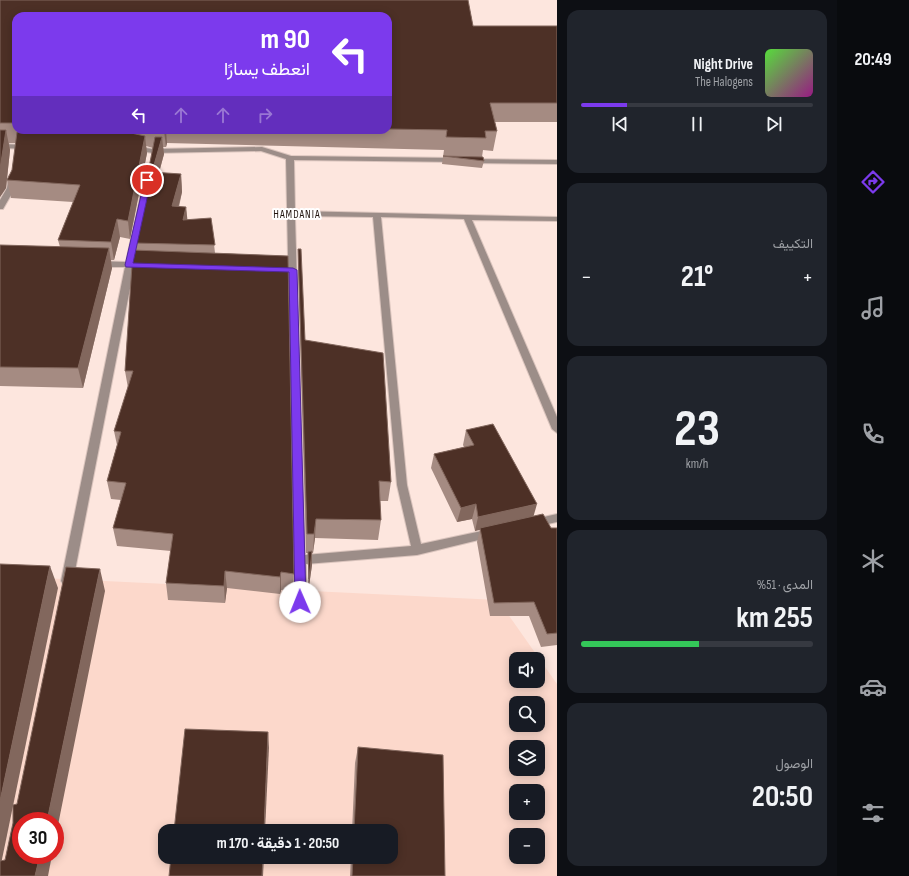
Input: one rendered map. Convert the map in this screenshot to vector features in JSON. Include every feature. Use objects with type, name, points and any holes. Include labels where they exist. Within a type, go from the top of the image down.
[{"type":"street","points":[[0,146],[16,150],[39,147]]},
{"type":"street","points":[[125,147],[152,155],[262,149],[290,158],[557,162]]},
{"type":"street","points":[[290,158],[291,213],[289,270],[300,560],[300,602]]},
{"type":"street","points":[[0,206],[11,188],[14,167]]},
{"type":"street","points":[[65,590],[148,174]]},
{"type":"street","points":[[291,213],[557,219]]},
{"type":"street","points":[[377,215],[402,485],[417,550]]},
{"type":"street","points":[[467,217],[557,429]]},
{"type":"street","points":[[91,264],[144,265]]},
{"type":"street","points":[[526,525],[557,518]]},
{"type":"street","points":[[300,560],[417,550],[503,530]]},
{"type":"shaded area","points":[[0,576],[498,600],[535,652],[509,652],[509,688],[545,688],[545,667],[557,684],[557,876],[0,876]]},
{"type":"building","points":[[0,0],[468,0],[473,26],[557,26],[557,103],[490,103],[497,131],[485,131],[486,138],[446,137],[447,130],[392,129],[392,12],[12,12],[12,123],[0,123]]},
{"type":"building","points":[[0,130],[6,130],[0,169]]},
{"type":"building","points":[[17,134],[136,134],[145,136],[128,221],[117,219],[111,242],[58,240],[80,185],[7,180],[12,170]]},
{"type":"building","points":[[155,137],[162,137],[152,172],[181,174],[172,206],[186,207],[183,220],[211,218],[215,245],[134,243]]},
{"type":"building","points":[[443,156],[483,157],[484,161]]},
{"type":"building","points":[[0,245],[109,248],[78,368],[0,367]]},
{"type":"building","points":[[298,249],[301,249],[305,340],[383,353],[391,482],[379,481],[381,520],[316,519],[314,534],[307,534]]},
{"type":"building","points":[[133,250],[288,256],[294,574],[281,572],[280,577],[225,571],[224,586],[166,583],[173,534],[113,528],[126,483],[107,481],[121,432],[114,431],[133,371],[125,371]]},
{"type":"building","points":[[493,424],[537,504],[478,517],[476,504],[461,508],[434,454],[474,445],[466,430]]},
{"type":"building","points":[[543,514],[551,528],[557,528],[557,633],[547,634],[534,602],[494,603],[480,528]]},
{"type":"building","points":[[312,551],[309,579],[308,552]]},
{"type":"building","points":[[0,564],[50,566],[0,801]]},
{"type":"building","points":[[66,567],[100,569],[49,812],[13,812],[13,805],[17,804]]},
{"type":"building","points":[[185,729],[268,732],[264,824],[175,824]]},
{"type":"building","points":[[358,747],[443,755],[445,876],[352,876],[353,864],[398,864],[398,824],[354,824]]},
{"type":"building","points":[[12,828],[12,864],[38,864],[35,876],[0,876],[0,861],[5,860]]},
{"type":"building","points":[[170,864],[263,864],[262,876],[169,876]]},
{"type":"district","name":"HAMDANIA","points":[[297,214]]},
{"type":"route","points":[[147,180],[129,265],[293,270],[300,602]]}]
